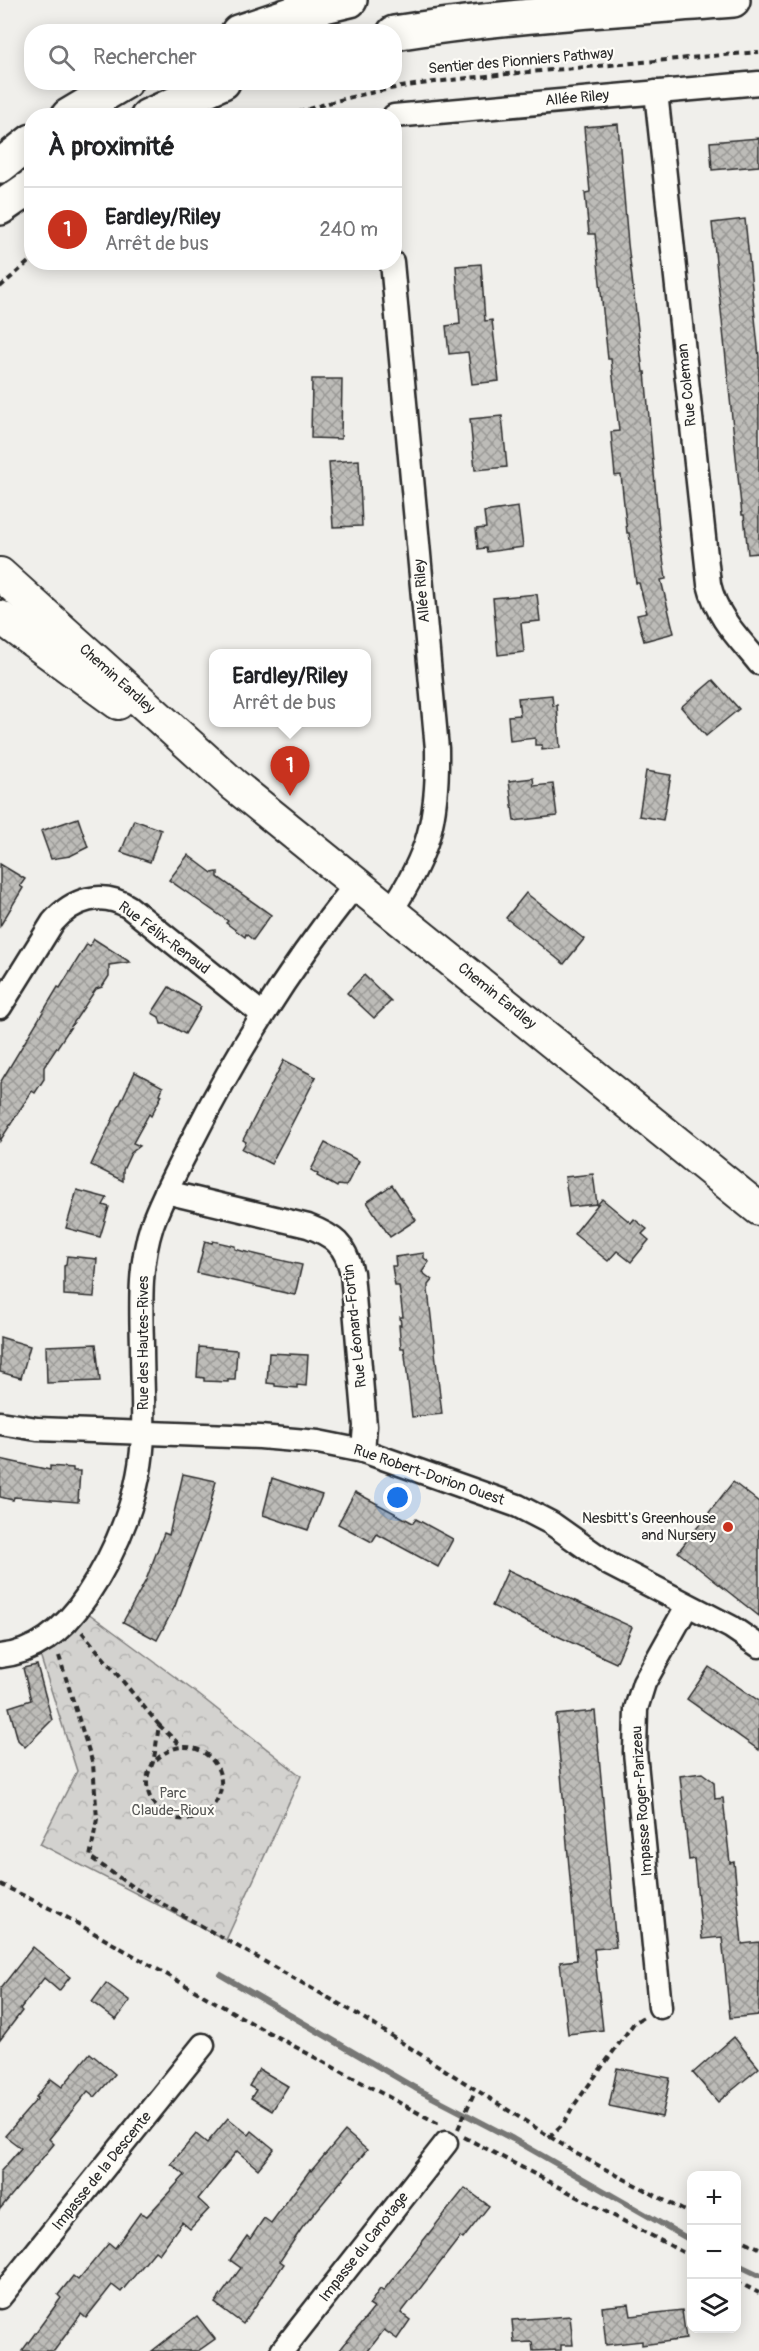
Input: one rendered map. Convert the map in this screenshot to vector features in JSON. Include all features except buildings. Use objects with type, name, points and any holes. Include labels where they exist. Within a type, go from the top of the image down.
[{"type":"highway","points":[[261,24],[295,13],[350,0]]},
{"type":"highway","points":[[402,32],[530,17],[733,0]]},
{"type":"highway","points":[[81,108],[112,90]]},
{"type":"highway","points":[[166,108],[205,90]]},
{"type":"highway","points":[[0,166],[24,147]]},
{"type":"highway","points":[[0,208],[24,192]]},
{"type":"main road","name":"Chemin Eardley","points":[[0,574],[234,785],[759,1209]]},
{"type":"main road","name":"Chemin Eardley","points":[[0,617],[234,785]]},
{"type":"street","name":"Allée Riley","points":[[402,115],[759,83]]},
{"type":"street","name":"Rue Coleman","points":[[656,92],[709,584],[720,616],[759,663]]},
{"type":"street","name":"Allée Riley","points":[[391,911],[416,873],[426,848],[432,823],[437,773],[436,737],[393,270]]},
{"type":"street","name":"Rue des Hautes-Rives","points":[[0,1656],[37,1646],[71,1619],[95,1584],[120,1534],[133,1493],[143,1434],[141,1285],[152,1226],[166,1192],[218,1090],[262,1014],[356,884]]},
{"type":"street","name":"Rue Félix-Renaud","points":[[0,1006],[63,910],[76,902],[105,898],[129,907],[262,1014]]},
{"type":"street","name":"Rue Léonard-Fortin","points":[[166,1192],[308,1226],[326,1233],[339,1243],[348,1255],[352,1273],[365,1426],[363,1451]]},
{"type":"street","name":"Rue Robert-Dorion Ouest","points":[[0,1423],[37,1429],[260,1437],[318,1442],[363,1451],[518,1506],[551,1523],[609,1564],[731,1627],[759,1646]]},
{"type":"street","name":"Impasse Roger-Parizeau","points":[[660,2007],[635,1752],[636,1709],[644,1683],[687,1606]]},
{"type":"street","name":"Impasse de la Descente","points":[[0,2297],[203,2045]]},
{"type":"street","name":"Impasse du Canotage","points":[[282,2351],[450,2135]]},
{"type":"path","name":"Sentier des Pionniers Pathway","points":[[402,86],[421,82],[759,52]]},
{"type":"path","name":"Sentier des Pionniers Pathway","points":[[310,108],[380,90]]},
{"type":"path","points":[[0,287],[24,266]]},
{"type":"path","points":[[71,1619],[159,1725],[181,1746]]},
{"type":"path","points":[[52,1635],[93,1764],[97,1819],[90,1857],[132,1886],[357,2014],[549,2137],[687,2212]]},
{"type":"path","points":[[153,1763],[161,1754],[181,1746],[194,1747],[210,1756],[219,1773],[221,1779],[219,1796],[212,1807],[202,1815],[181,1820],[157,1809],[147,1788],[159,1725]]},
{"type":"path","points":[[0,1884],[59,1913],[450,2135],[687,2254]]},
{"type":"path","points":[[549,2137],[564,2122],[634,2023],[660,2007]]},
{"type":"path","points":[[460,2125],[475,2091]]},
{"type":"path","points":[[741,2239],[759,2248]]},
{"type":"path","points":[[741,2284],[759,2293]]},
{"type":"green space","name":"Parc Claude-Rioux","points":[[80,1607],[194,1691],[301,1776],[226,1940],[40,1844],[77,1771],[37,1646]]},
{"type":"waterway","points":[[221,1975],[415,2088],[513,2139],[687,2238]]},
{"type":"waterway","points":[[741,2266],[759,2275]]},
{"type":"place","name":"Eardley/Riley","points":[[290,796]]},
{"type":"place","name":"Nesbitt's Greenhouse and Nursery","points":[[728,1527]]}]
